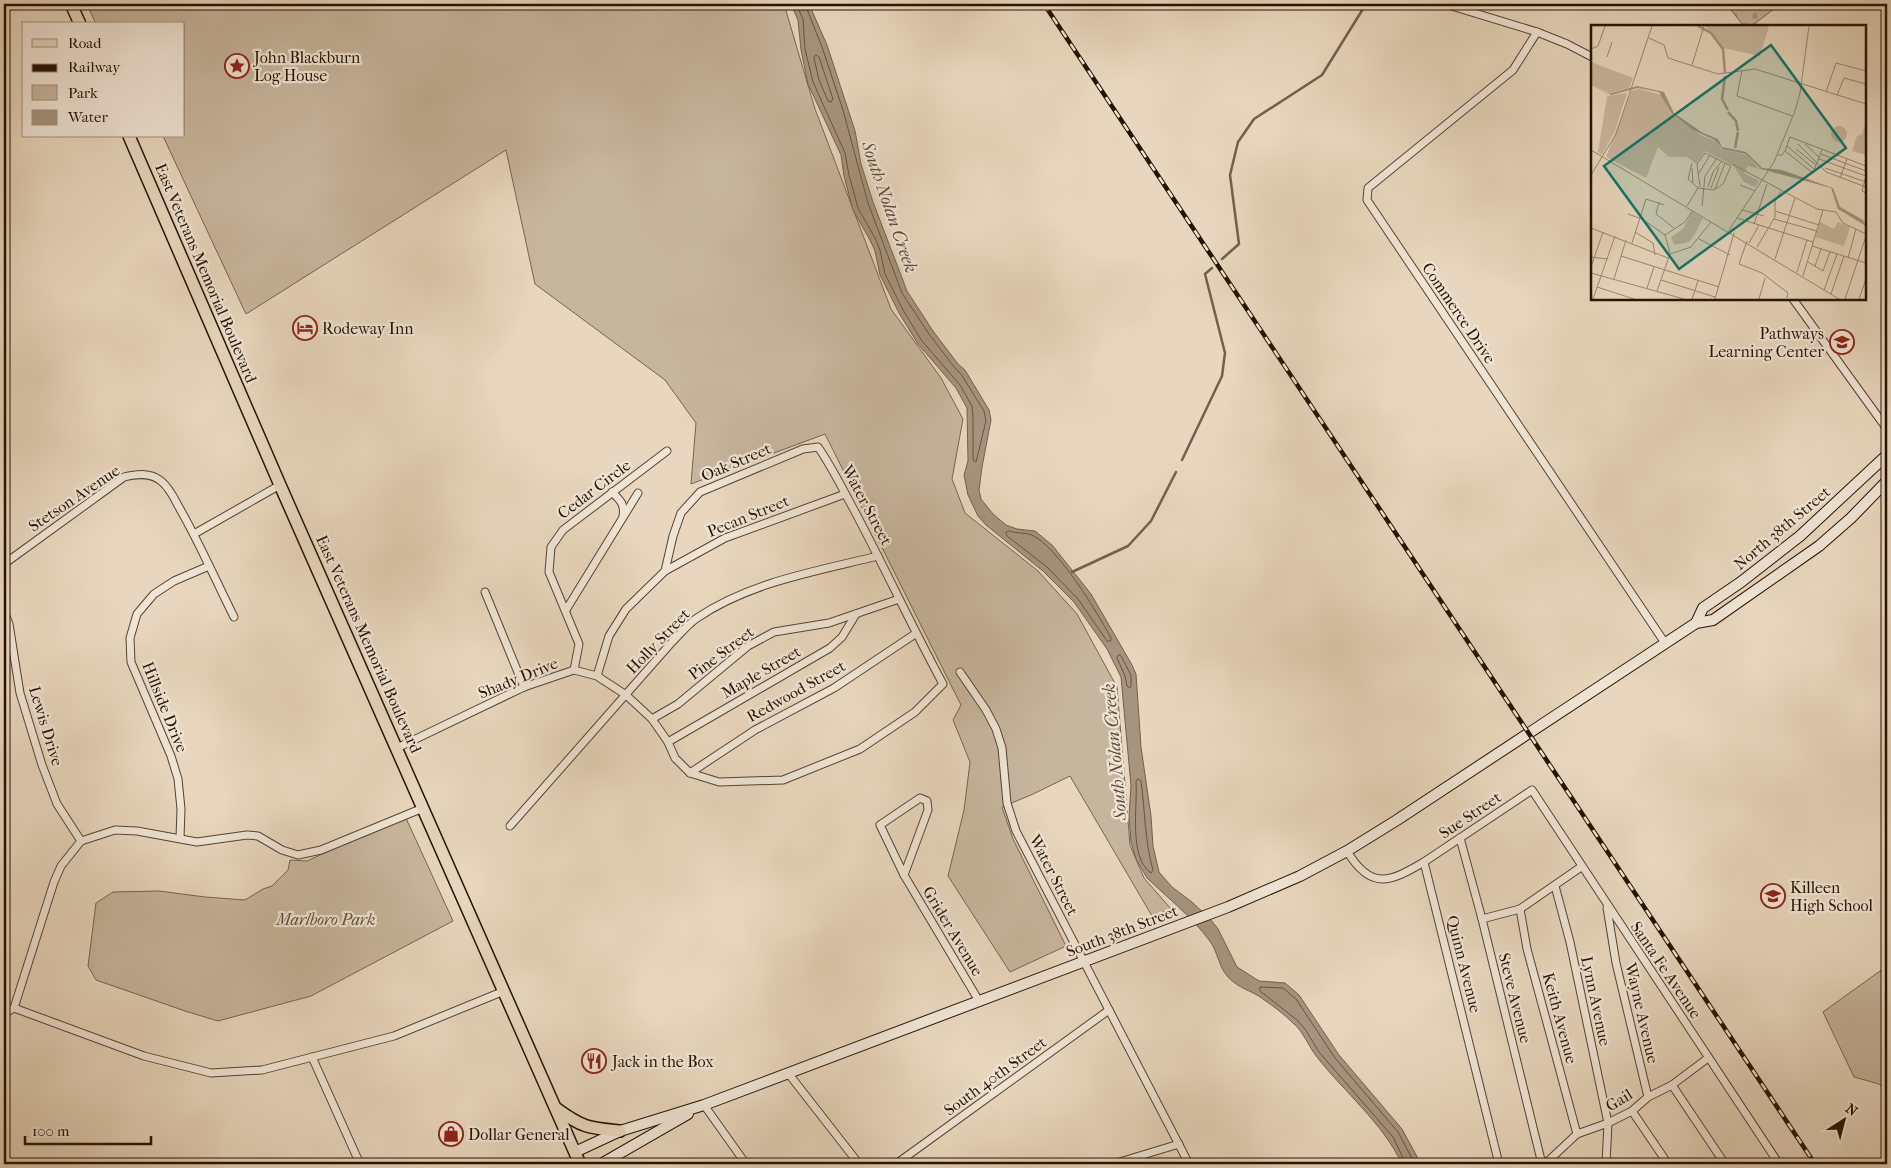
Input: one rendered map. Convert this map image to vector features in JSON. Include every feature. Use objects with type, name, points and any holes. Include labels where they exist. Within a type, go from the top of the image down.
[{"type":"main road","points":[[71,4],[79,22]]},
{"type":"main road","name":"East Veterans Memorial Boulevard","points":[[130,138],[280,485],[580,1164]]},
{"type":"main road","name":"North 38th Street","points":[[1696,623],[1703,608],[1795,541],[1887,454]]},
{"type":"main road","name":"North 38th Street","points":[[1526,735],[1696,623],[1713,620],[1806,556],[1850,518],[1887,481]]},
{"type":"main road","points":[[1795,541],[1806,556]]},
{"type":"main road","name":"South 38th Street","points":[[575,1152],[620,1131],[704,1105],[1282,885],[1347,851],[1526,735]]},
{"type":"main road","name":"South 38th Street","points":[[601,1164],[704,1105]]},
{"type":"main road","points":[[555,1108],[575,1122],[589,1128],[620,1131]]},
{"type":"street","points":[[1445,4],[1537,32],[1591,56]]},
{"type":"street","name":"Commerce Drive","points":[[1537,32],[1513,70],[1368,188],[1367,200],[1665,643]]},
{"type":"street","points":[[1794,300],[1887,429]]},
{"type":"street","name":"Water Street","points":[[690,773],[719,782],[783,780],[860,749],[915,712],[944,684],[915,634],[899,598],[832,467],[818,447]]},
{"type":"street","name":"Oak Street","points":[[665,570],[673,536],[682,513],[700,492],[803,449],[818,447]]},
{"type":"street","name":"Cedar Circle","points":[[574,670],[579,644],[549,572],[551,547],[563,530],[667,452]]},
{"type":"street","name":"Stetson Avenue","points":[[4,564],[124,477],[136,474],[149,475],[160,480],[169,489],[194,534],[234,617]]},
{"type":"street","points":[[194,534],[280,485]]},
{"type":"street","points":[[612,492],[624,508],[622,518]]},
{"type":"street","points":[[566,610],[638,493]]},
{"type":"street","name":"Pecan Street","points":[[665,570],[725,538],[845,494]]},
{"type":"street","name":"Holly Street","points":[[510,826],[672,642],[695,619],[734,596],[791,578],[878,556]]},
{"type":"street","name":"Hillside Drive","points":[[180,838],[181,808],[178,779],[171,756],[132,662],[130,638],[137,614],[154,594],[174,580],[209,566]]},
{"type":"street","points":[[597,676],[609,636],[626,609],[665,570]]},
{"type":"street","points":[[485,592],[524,687]]},
{"type":"street","name":"Pine Street","points":[[652,719],[678,704],[748,646],[774,632],[829,623],[899,598]]},
{"type":"street","name":"Lewis Drive","points":[[4,611],[9,624],[20,693],[42,765],[57,804],[81,841]]},
{"type":"street","name":"Maple Street","points":[[668,742],[830,648],[842,637],[857,614]]},
{"type":"street","name":"Redwood Street","points":[[690,773],[755,730],[834,688],[915,634]]},
{"type":"street","name":"Shady Drive","points":[[397,748],[524,687],[574,670],[597,676],[626,695],[652,719],[668,742],[675,758],[690,773]]},
{"type":"street","name":"Water Street","points":[[960,672],[996,728],[1002,748],[1007,803],[1021,842],[1189,1164]]},
{"type":"street","name":"Sue Street","points":[[1424,862],[1532,790]]},
{"type":"street","name":"Santa Fe Avenue","points":[[1532,790],[1778,1164]]},
{"type":"street","name":"Grider Avenue","points":[[904,875],[928,810],[929,805],[924,799],[917,799],[880,825],[904,875],[914,894],[979,1001]]},
{"type":"street","points":[[4,1014],[14,1008],[54,882],[62,866],[81,841],[115,830],[137,831],[197,842],[248,835],[258,836],[282,850],[298,855],[321,850],[423,808]]},
{"type":"street","name":"Steve Avenue","points":[[1460,838],[1544,1164]]},
{"type":"street","points":[[1347,851],[1356,867],[1381,879],[1388,880],[1400,876],[1424,862]]},
{"type":"street","name":"Quinn Avenue","points":[[1424,862],[1499,1164]]},
{"type":"street","points":[[1482,919],[1520,909],[1581,867]]},
{"type":"street","name":"Lynn Avenue","points":[[1555,886],[1570,942],[1608,1123]]},
{"type":"street","name":"Wayne Avenue","points":[[1607,906],[1616,963],[1648,1096]]},
{"type":"street","name":"Keith Avenue","points":[[1520,909],[1527,949],[1577,1134]]},
{"type":"street","points":[[14,1008],[144,1056],[211,1073],[262,1070],[394,1036],[504,991]]},
{"type":"street","name":"South 40th Street","points":[[896,1164],[1109,1010]]},
{"type":"street","points":[[312,1057],[360,1164]]},
{"type":"street","name":"Gail","points":[[1544,1164],[1577,1134],[1608,1123],[1632,1111],[1648,1096],[1672,1085],[1708,1058]]},
{"type":"street","points":[[788,1073],[859,1164]]},
{"type":"street","points":[[1672,1085],[1725,1164]]},
{"type":"street","points":[[704,1105],[746,1164]]},
{"type":"street","points":[[1632,1111],[1668,1164]]},
{"type":"street","points":[[1606,1164],[1608,1123]]},
{"type":"street","points":[[1114,1164],[1179,1144]]},
{"type":"green space","points":[[87,4],[784,4],[815,109],[891,309],[941,378],[963,419],[952,479],[965,513],[1038,571],[1077,614],[1117,687],[1130,845],[1144,878],[1171,909],[1152,916],[1070,776],[1002,807],[1013,839],[1066,946],[1010,972],[948,876],[964,810],[970,762],[953,720],[961,705],[825,434],[691,484],[696,423],[665,380],[535,284],[506,150],[246,314],[164,138],[185,138],[185,22],[95,22]]},
{"type":"green space","points":[[1726,4],[1781,4],[1752,25],[1743,25]]},
{"type":"green space","name":"Marlboro Park","points":[[405,816],[453,921],[311,996],[218,1021],[96,980],[88,966],[96,903],[113,892],[159,891],[245,900],[272,886],[288,870],[290,860],[307,861]]},
{"type":"green space","points":[[1887,966],[1887,1092],[1879,1084],[1854,1077],[1823,1012]]},
{"type":"water","points":[[791,4],[809,4],[827,45],[855,131],[861,164],[873,202],[907,291],[933,331],[958,364],[965,370],[989,410],[991,420],[979,490],[981,499],[993,514],[1006,525],[1017,529],[1035,531],[1052,545],[1091,594],[1136,674],[1141,747],[1151,816],[1153,846],[1159,872],[1172,887],[1211,920],[1218,929],[1237,967],[1259,981],[1285,983],[1299,995],[1339,1055],[1402,1129],[1421,1164],[1402,1164],[1374,1121],[1317,1057],[1297,1027],[1271,1004],[1236,984],[1228,977],[1209,940],[1147,878],[1136,859],[1131,842],[1129,816],[1131,786],[1121,677],[1107,649],[1074,602],[1043,571],[986,525],[978,516],[968,495],[964,475],[968,461],[967,408],[956,388],[918,344],[899,313],[880,275],[875,251],[853,210],[844,176],[841,155],[808,84],[801,50],[798,20]]},
{"type":"waterway","points":[[1222,259],[1239,244],[1230,175],[1238,142],[1254,119],[1322,75],[1366,4]]},
{"type":"waterway","points":[[1182,460],[1222,376],[1225,353],[1205,274],[1212,268]]},
{"type":"waterway","points":[[1072,572],[1128,546],[1151,521],[1176,472]]},
{"type":"railway","points":[[1044,4],[1815,1164]]},
{"type":"place","name":"John Blackburn Log House","points":[[237,66]]},
{"type":"place","name":"Rodeway Inn","points":[[305,328]]},
{"type":"place","name":"Pathways Learning Center","points":[[1842,342]]},
{"type":"place","name":"Killeen High School","points":[[1773,896]]},
{"type":"place","name":"Jack in the Box","points":[[594,1061]]},
{"type":"place","name":"Dollar General","points":[[451,1134]]},
{"type":"water label","name":"South Nolan Creek","points":[[889,207]]},
{"type":"water label","name":"South Nolan Creek","points":[[1115,752]]}]
